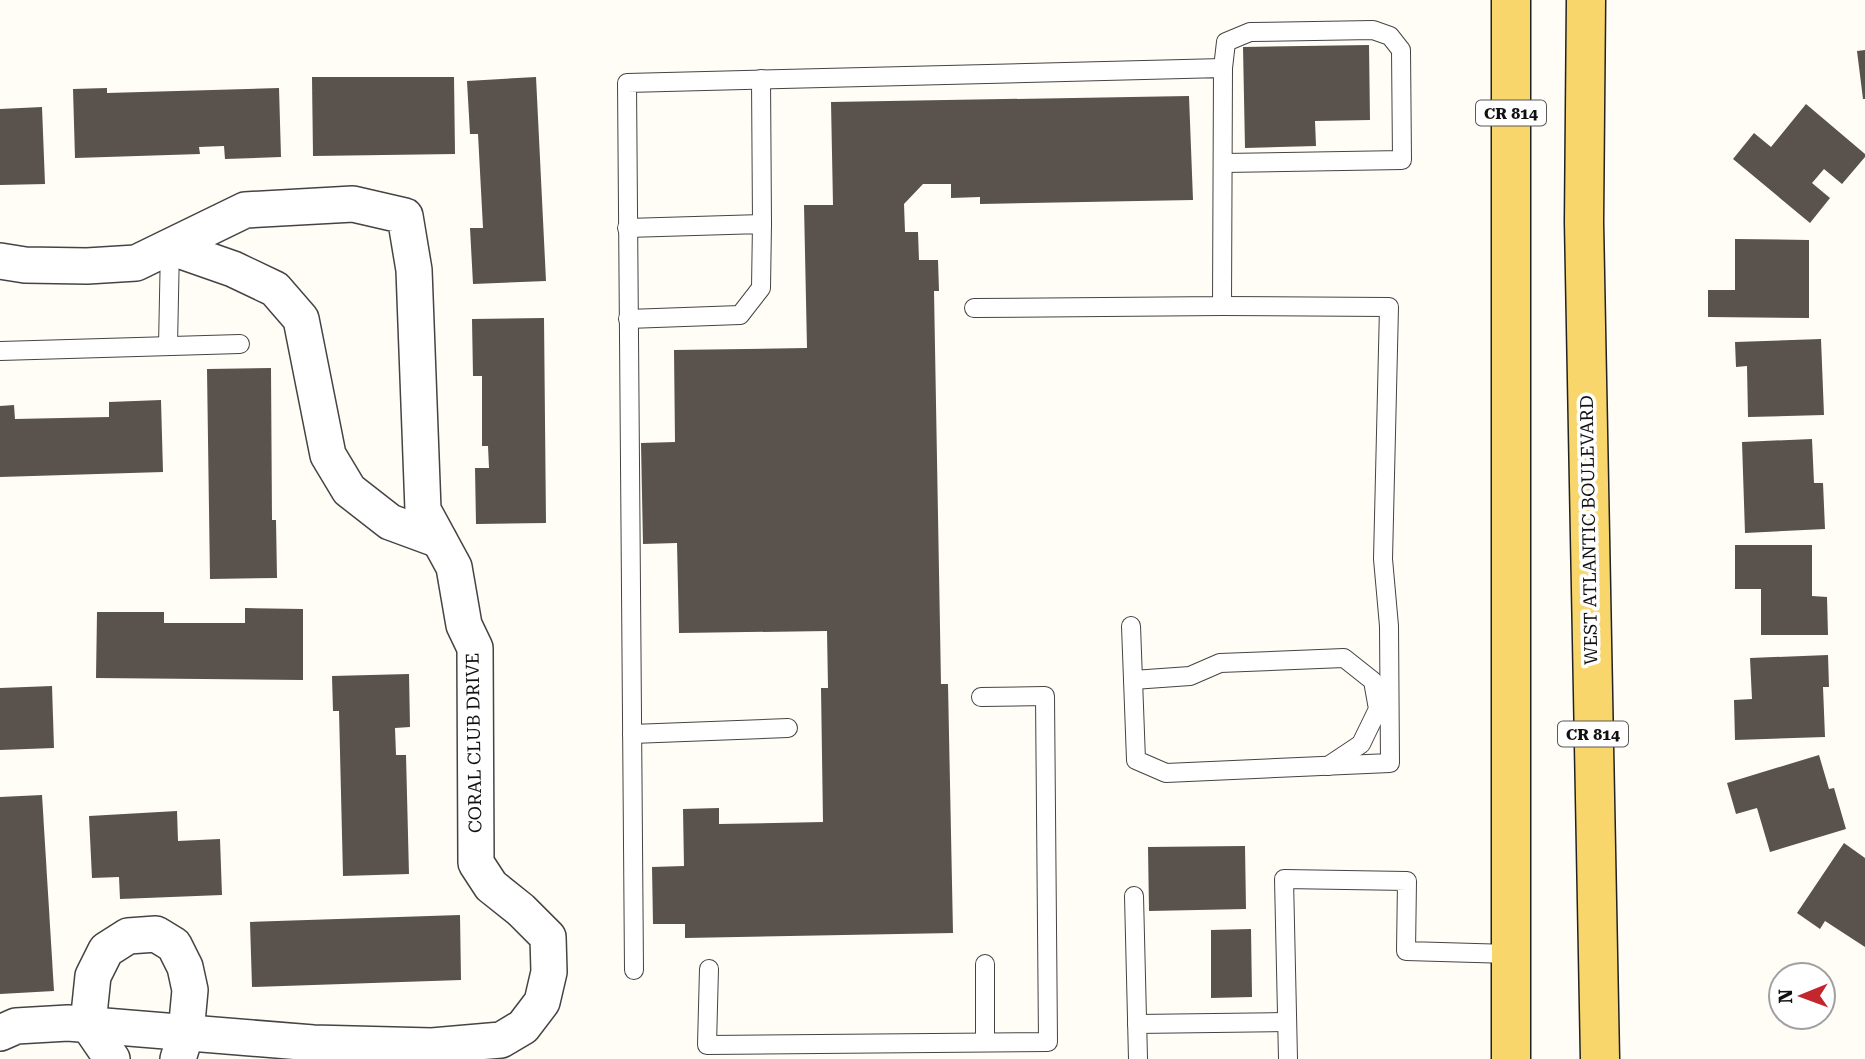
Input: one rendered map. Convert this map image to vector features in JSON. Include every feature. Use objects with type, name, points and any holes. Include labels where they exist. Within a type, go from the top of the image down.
[{"type":"main road","name":"CR 814","points":[[1511,0],[1511,1059]]},
{"type":"main road","name":"WEST ATLANTIC BOULEVARD","points":[[1586,0],[1584,222],[1600,1059]]},
{"type":"street","name":"CORAL CLUB DRIVE","points":[[0,261],[25,265],[87,267],[136,263],[245,211],[353,204],[405,216],[415,270],[423,510],[454,567],[464,625],[475,648],[476,863],[491,886],[521,910],[548,937],[549,971],[542,1002],[523,1027],[501,1040],[432,1046],[313,1043],[182,1046],[88,1024],[68,1023],[16,1026],[0,1033]]},
{"type":"street","points":[[170,247],[233,269],[275,289],[301,319],[328,456],[349,490],[390,522],[439,540]]},
{"type":"street","points":[[112,1059],[88,1024],[93,976],[106,950],[128,936],[156,934],[174,945],[185,967],[190,990],[182,1046]]},
{"type":"lane","points":[[1222,306],[1223,68],[1226,42],[1250,32],[1373,30],[1390,36],[1401,50],[1402,160],[1224,163]]},
{"type":"lane","points":[[634,970],[627,83],[1223,68]]},
{"type":"lane","points":[[628,319],[740,315],[761,288],[761,79]]},
{"type":"lane","points":[[627,228],[762,224]]},
{"type":"lane","points":[[168,346],[170,247]]},
{"type":"lane","points":[[974,308],[1389,307],[1383,559],[1389,626],[1390,763],[1166,773],[1136,760],[1131,626]]},
{"type":"lane","points":[[0,351],[240,344]]},
{"type":"lane","points":[[1133,680],[1190,676],[1220,663],[1343,658],[1373,681],[1378,709],[1361,744],[1328,766]]},
{"type":"lane","points":[[709,969],[706,1045],[1048,1042],[1045,696],[981,697]]},
{"type":"lane","points":[[632,734],[788,728]]},
{"type":"lane","points":[[1288,1059],[1284,879],[1406,881],[1406,951],[1510,954]]},
{"type":"lane","points":[[1134,896],[1138,1059]]},
{"type":"lane","points":[[985,964],[985,1042]]},
{"type":"lane","points":[[1137,1024],[1287,1022]]},
{"type":"building","points":[[1369,45],[1370,120],[1315,121],[1316,146],[1245,148],[1243,47]]},
{"type":"building","points":[[1865,50],[1865,99],[1863,99],[1857,51]]},
{"type":"building","points":[[312,77],[454,77],[455,154],[313,156]]},
{"type":"building","points":[[536,77],[546,281],[473,284],[470,228],[483,228],[478,134],[470,134],[467,81]]},
{"type":"building","points":[[107,88],[107,93],[279,88],[281,157],[225,159],[224,146],[199,147],[200,154],[75,158],[73,89]]},
{"type":"building","points":[[1189,96],[1193,200],[980,204],[980,197],[951,198],[951,184],[923,184],[904,204],[905,232],[918,232],[919,260],[938,260],[939,291],[934,291],[941,684],[948,684],[953,933],[685,938],[685,924],[653,924],[652,867],[684,866],[683,809],[719,808],[719,824],[823,822],[821,688],[828,688],[827,631],[679,633],[677,543],[643,544],[641,443],[675,442],[674,350],[807,348],[804,205],[833,205],[831,102]]},
{"type":"building","points":[[1806,104],[1865,154],[1842,184],[1824,169],[1812,183],[1830,198],[1810,223],[1733,159],[1754,133],[1771,147]]},
{"type":"building","points":[[42,107],[45,184],[0,185],[0,109]]},
{"type":"building","points":[[1735,239],[1809,240],[1809,318],[1708,317],[1708,290],[1735,290]]},
{"type":"building","points":[[544,318],[546,523],[476,524],[475,468],[489,468],[488,446],[482,446],[482,376],[473,376],[472,319]]},
{"type":"building","points":[[1821,339],[1824,415],[1748,417],[1747,366],[1736,367],[1735,342]]},
{"type":"building","points":[[271,368],[272,520],[276,520],[277,578],[210,579],[207,369]]},
{"type":"building","points":[[161,400],[163,472],[0,477],[0,406],[14,405],[15,419],[109,417],[109,402]]},
{"type":"building","points":[[1812,439],[1814,483],[1823,483],[1825,529],[1745,533],[1742,442]]},
{"type":"building","points":[[1735,545],[1812,545],[1812,596],[1827,597],[1828,635],[1761,635],[1761,589],[1735,589]]},
{"type":"building","points":[[245,608],[303,609],[303,680],[96,678],[97,612],[164,612],[164,623],[245,623]]},
{"type":"building","points":[[1828,655],[1829,687],[1823,687],[1825,737],[1735,740],[1734,700],[1752,699],[1750,658]]},
{"type":"building","points":[[409,674],[410,727],[395,728],[396,755],[406,755],[409,874],[343,876],[339,711],[333,711],[332,676]]},
{"type":"building","points":[[52,686],[54,748],[0,750],[0,688]]},
{"type":"building","points":[[1819,755],[1829,789],[1834,788],[1846,829],[1770,852],[1757,808],[1736,814],[1727,783]]},
{"type":"building","points":[[42,795],[54,991],[0,994],[0,797]]},
{"type":"building","points":[[177,811],[178,841],[220,839],[222,895],[120,899],[119,877],[92,878],[89,816]]},
{"type":"building","points":[[1844,843],[1865,858],[1865,947],[1825,921],[1820,929],[1797,913]]},
{"type":"building","points":[[1245,846],[1246,909],[1149,911],[1148,847]]},
{"type":"building","points":[[460,915],[461,980],[252,987],[250,922]]},
{"type":"building","points":[[1251,929],[1252,997],[1211,998],[1211,930]]}]
